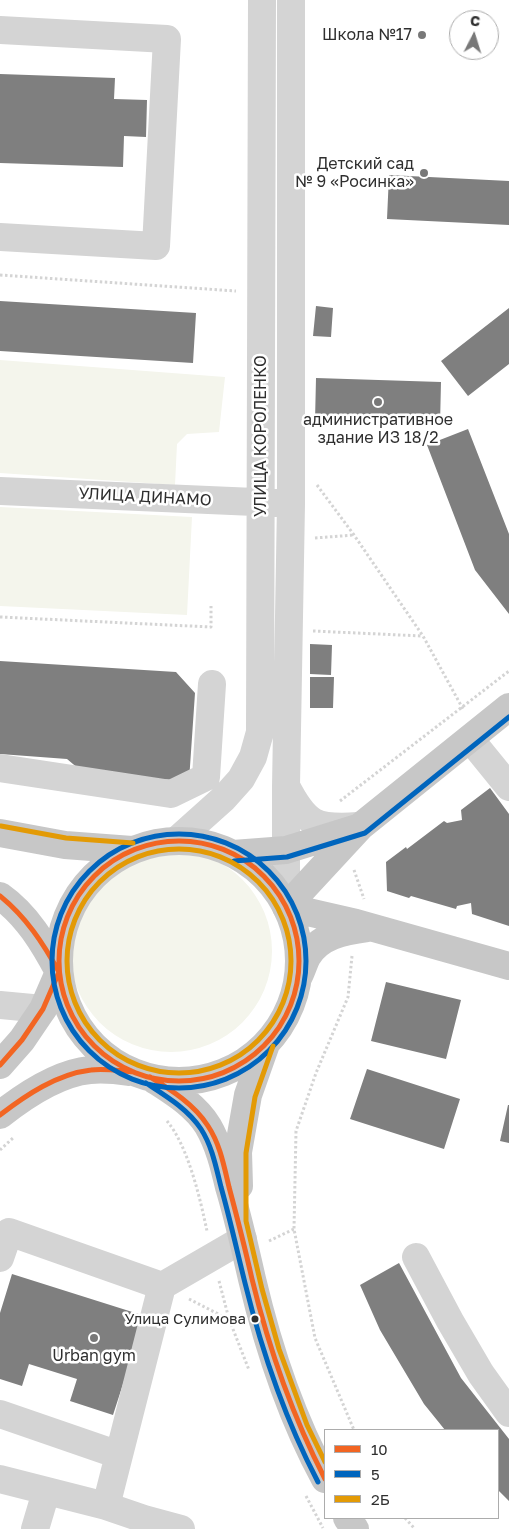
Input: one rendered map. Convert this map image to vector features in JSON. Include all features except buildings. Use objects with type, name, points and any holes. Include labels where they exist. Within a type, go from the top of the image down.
[{"type":"main road","points":[[286,907],[361,826],[489,723]]},
{"type":"main road","points":[[233,854],[286,850],[361,826]]},
{"type":"main road","points":[[0,833],[65,845],[132,850]]},
{"type":"main road","points":[[0,1115],[16,1102],[46,1085],[72,1074],[89,1070],[108,1070],[142,1075],[178,1081],[214,1076],[247,1060],[266,1044],[292,1004],[299,969],[298,940],[286,907],[280,896],[266,879],[246,861],[211,845],[176,841],[161,842],[132,850],[103,868],[80,892],[70,910],[64,927],[59,950],[59,972],[63,993],[73,1018],[90,1041],[108,1058],[142,1075],[173,1092],[194,1108],[207,1125],[219,1148],[255,1291],[280,1375],[300,1428],[324,1477]]},
{"type":"main road","points":[[0,896],[8,901],[28,922],[41,939],[59,972]]},
{"type":"main road","points":[[286,907],[509,966]]},
{"type":"main road","points":[[298,979],[307,957],[318,943],[337,934],[360,927]]},
{"type":"main road","points":[[0,1064],[22,1040],[43,1009],[59,972]]},
{"type":"main road","points":[[241,1231],[238,1152],[248,1095],[266,1044]]},
{"type":"street","name":"УЛИЦА КОРОЛЕНКО","points":[[176,841],[224,798],[241,779],[253,757],[260,732],[262,0]]},
{"type":"street","name":"УЛИЦА КОРОЛЕНКО","points":[[286,907],[286,786],[291,504],[292,0]]},
{"type":"street","points":[[0,30],[167,40],[156,246],[0,237]]},
{"type":"street","name":"УЛИЦА ДИНАМО","points":[[0,491],[291,504]]},
{"type":"street","points":[[0,768],[171,794],[206,777],[212,684]]},
{"type":"street","points":[[489,723],[509,788]]},
{"type":"street","points":[[286,786],[300,811],[317,824],[335,828],[361,826]]},
{"type":"street","points":[[0,1005],[43,1009]]},
{"type":"street","points":[[106,1506],[162,1286],[241,1231]]},
{"type":"street","points":[[0,1258],[9,1232],[162,1286]]},
{"type":"street","points":[[416,1256],[463,1344],[481,1374],[509,1413]]},
{"type":"street","points":[[0,1414],[120,1455]]},
{"type":"street","points":[[0,1479],[106,1506],[143,1524],[181,1529]]},
{"type":"street","points":[[35,1529],[46,1492]]},
{"type":"path","points":[[0,275],[237,291]]},
{"type":"path","points":[[313,480],[354,535],[423,636],[462,708],[489,723]]},
{"type":"path","points":[[314,538],[354,535]]},
{"type":"path","points":[[0,616],[211,627],[211,606]]},
{"type":"path","points":[[306,631],[423,636]]},
{"type":"path","points":[[336,804],[509,671]]},
{"type":"path","points":[[352,863],[365,903],[348,996],[316,1073],[296,1130],[294,1229],[315,1338],[354,1429]]},
{"type":"path","points":[[162,1286],[229,1319]]},
{"type":"path","points":[[406,1519],[415,1529]]},
{"type":"shaded area","points":[[0,360],[225,377],[219,432],[187,434],[177,444],[175,485],[0,473]]},
{"type":"shaded area","points":[[0,507],[192,517],[187,615],[0,606]]},
{"type":"shaded area","points":[[161,850],[181,850],[200,854],[219,862],[243,879],[255,895],[264,912],[270,931],[272,951],[270,971],[264,990],[255,1007],[243,1023],[219,1040],[200,1048],[181,1052],[161,1052],[142,1048],[123,1040],[99,1023],[82,999],[74,980],[70,961],[70,941],[74,922],[82,903],[99,879],[123,862],[142,854]]},
{"type":"transit line","name":"5","points":[[234,861],[287,857],[365,833],[509,717]]},
{"type":"transit line","name":"2Б","points":[[1,826],[66,838],[133,843]]},
{"type":"transit line","name":"5","points":[[167,834],[191,834],[216,839],[239,849],[250,855],[269,871],[285,890],[301,924],[306,949],[306,961],[306,973],[301,998],[285,1032],[269,1051],[250,1067],[216,1083],[191,1088],[167,1088],[142,1083],[119,1073],[98,1059],[81,1042],[67,1021],[57,998],[52,973],[52,949],[57,924],[67,901],[81,880],[98,863],[119,849],[142,839],[167,834]]},
{"type":"transit line","name":"10","points":[[179,841],[214,846],[225,850],[245,861],[264,876],[279,895],[290,915],[294,926],[299,961],[294,996],[290,1007],[279,1027],[264,1046],[245,1061],[225,1072],[214,1076],[179,1081],[144,1076],[133,1072],[113,1061],[94,1046],[79,1027],[68,1007],[64,996],[59,961],[64,926],[68,915],[79,895],[94,876],[113,861],[133,850],[144,846],[179,841]]},
{"type":"transit line","name":"2Б","points":[[168,849],[190,849],[222,857],[232,862],[250,874],[266,890],[283,918],[289,939],[291,961],[289,983],[283,1004],[266,1032],[250,1048],[222,1065],[190,1073],[168,1073],[136,1065],[126,1060],[108,1048],[92,1032],[75,1004],[67,972],[67,950],[75,918],[80,908],[92,890],[108,874],[136,857],[168,849]]},
{"type":"transit line","name":"10","points":[[0,896],[33,931],[59,972]]},
{"type":"transit line","name":"10","points":[[0,1065],[22,1040],[43,1009],[59,972]]},
{"type":"transit line","name":"2Б","points":[[273,1046],[255,1097],[246,1153],[246,1221],[279,1349],[307,1425],[324,1460]]},
{"type":"transit line","name":"10","points":[[0,1115],[42,1086],[78,1072],[96,1069],[134,1072]]},
{"type":"transit line","name":"10","points":[[150,1077],[189,1104],[202,1118],[216,1140],[259,1305],[282,1381],[302,1431],[324,1477]]},
{"type":"transit line","name":"5","points":[[146,1083],[190,1115],[208,1142],[267,1360],[295,1434],[318,1482]]},
{"type":"place","name":"Школа №17","points":[[422,35]]},
{"type":"place","name":"Детский сад № 9 «Росинка»","points":[[424,173]]},
{"type":"place","name":"административное здание ИЗ 18/2","points":[[378,402]]},
{"type":"place","name":"Улица Сулимова","points":[[255,1319]]},
{"type":"place","name":"Urban gym","points":[[94,1338]]}]
